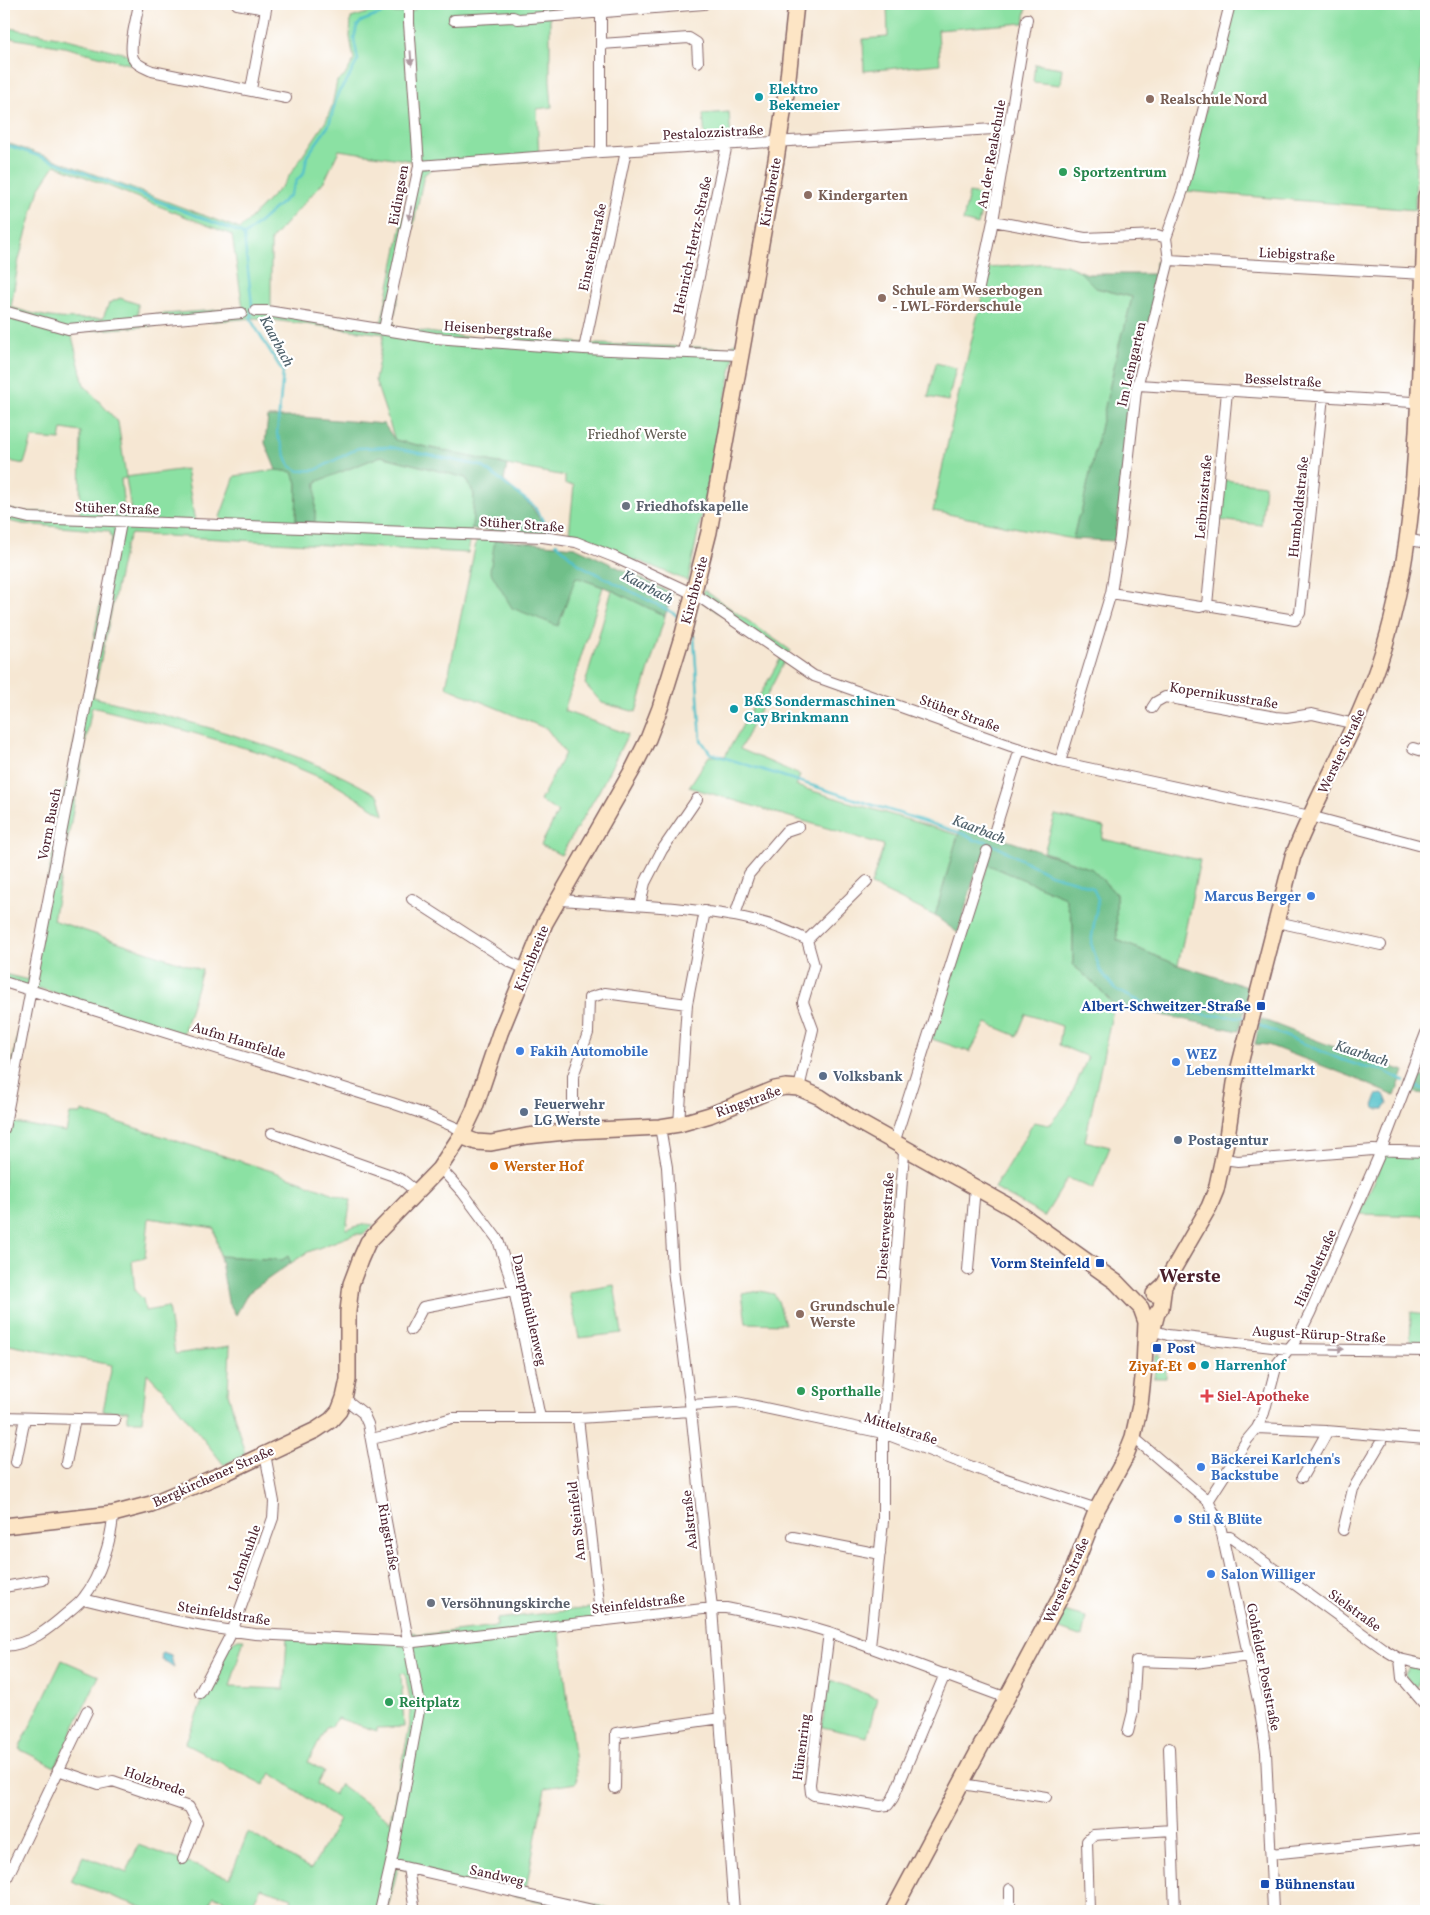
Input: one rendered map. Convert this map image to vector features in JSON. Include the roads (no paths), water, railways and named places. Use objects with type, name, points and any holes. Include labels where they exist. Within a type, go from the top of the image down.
[{"type":"street","points":[[139,4],[132,47],[134,60],[143,68],[286,98]]},
{"type":"street","points":[[237,4],[266,6],[251,90]]},
{"type":"street","points":[[454,20],[513,17],[518,19],[601,8],[704,4]]},
{"type":"street","name":"Kirchbreite","points":[[463,1133],[474,1110],[500,1033],[537,940],[558,898],[620,793],[648,739],[660,708],[683,634],[709,532],[778,142],[796,4]]},
{"type":"street","name":"Im Leingarten","points":[[1060,762],[1111,593],[1138,385],[1169,260],[1166,238],[1183,190],[1230,4]]},
{"type":"street","name":"Eidingsen","points":[[384,329],[419,166],[409,7]]},
{"type":"street","points":[[600,152],[601,8]]},
{"type":"street","name":"An der Realschule","points":[[978,292],[993,220],[1027,19]]},
{"type":"street","points":[[601,44],[689,38],[697,43],[698,62]]},
{"type":"street","name":"Pestalozzistraße","points":[[419,166],[727,144],[994,129],[1009,130]]},
{"type":"street","name":"Heinrich-Hertz-Straße","points":[[683,352],[727,144]]},
{"type":"street","name":"Einsteinstraße","points":[[584,349],[626,151]]},
{"type":"street","name":"Werster Straße","points":[[893,1911],[1068,1583],[1097,1509],[1124,1460],[1133,1437],[1140,1405],[1146,1322],[1153,1301],[1209,1207],[1231,1160],[1233,1094],[1293,856],[1354,724],[1384,649],[1397,598],[1412,496],[1422,404],[1426,196]]},
{"type":"street","points":[[993,220],[1085,238],[1157,235],[1166,238]]},
{"type":"street","name":"Liebigstraße","points":[[1169,260],[1424,274]]},
{"type":"street","points":[[4,310],[68,329],[242,313]]},
{"type":"street","name":"Heisenbergstraße","points":[[255,312],[268,311],[436,338],[584,349],[740,355]]},
{"type":"street","name":"Besselstraße","points":[[1138,385],[1422,404]]},
{"type":"street","name":"Leibnizstraße","points":[[1207,605],[1227,392]]},
{"type":"street","name":"Humboldtstraße","points":[[1207,605],[1295,620],[1300,613],[1323,396]]},
{"type":"street","name":"Stüher Straße","points":[[4,512],[29,518],[121,523],[543,537],[576,542],[693,593],[814,676],[1060,762],[1310,816],[1426,847]]},
{"type":"street","name":"Vorm Busch","points":[[4,1129],[121,523]]},
{"type":"street","points":[[1406,539],[1426,543]]},
{"type":"street","points":[[1111,593],[1200,607],[1207,605]]},
{"type":"street","name":"Kopernikusstraße","points":[[1152,708],[1156,702],[1164,697],[1275,717],[1287,718],[1312,714],[1354,724]]},
{"type":"street","points":[[1413,748],[1426,752]]},
{"type":"street","points":[[994,833],[1020,749]]},
{"type":"street","points":[[640,905],[645,883],[662,850],[696,798]]},
{"type":"street","points":[[735,915],[749,874],[786,831],[798,827]]},
{"type":"street","points":[[896,1143],[896,1137],[987,851]]},
{"type":"street","points":[[807,940],[867,881]]},
{"type":"street","points":[[558,898],[562,900],[640,905],[735,915],[754,919],[789,931],[807,940],[814,965],[803,1002],[813,1029],[799,1088]]},
{"type":"street","points":[[412,899],[510,962],[526,969]]},
{"type":"street","points":[[680,1124],[687,1004],[705,911]]},
{"type":"street","points":[[1277,922],[1381,945]]},
{"type":"street","name":"Aufm Hamfelde","points":[[4,982],[392,1102],[424,1114],[463,1133]]},
{"type":"street","points":[[575,1131],[573,1076],[588,1033],[589,998],[606,993],[687,1004]]},
{"type":"street","name":"Händelstraße","points":[[1208,1501],[1247,1440],[1257,1428],[1264,1413],[1277,1364],[1298,1338],[1310,1313],[1381,1151],[1426,1033]]},
{"type":"street","name":"Ringstraße","points":[[463,1133],[476,1142],[491,1143],[527,1136],[575,1131],[660,1127],[680,1124],[710,1115],[775,1089],[786,1086],[799,1088],[820,1097],[853,1119],[1012,1208],[1116,1282],[1153,1301]]},
{"type":"street","name":"Aalstraße","points":[[660,1127],[667,1167],[673,1270],[691,1408],[712,1608],[734,1911]]},
{"type":"street","points":[[272,1133],[391,1175],[402,1180],[417,1192]]},
{"type":"street","points":[[344,1398],[348,1380],[348,1312],[352,1284],[368,1242],[439,1169],[463,1133]]},
{"type":"street","name":"Diesterwegstraße","points":[[870,1647],[883,1515],[883,1433],[904,1153],[896,1143]]},
{"type":"street","points":[[1231,1160],[1373,1150],[1426,1152]]},
{"type":"street","name":"Dampfmühlenweg","points":[[439,1169],[444,1172],[463,1194],[498,1240],[514,1290],[540,1418]]},
{"type":"street","points":[[968,1270],[975,1187]]},
{"type":"street","points":[[411,1330],[423,1307],[514,1290]]},
{"type":"street","name":"Werster Straße","points":[[1144,1368],[1152,1330],[1153,1301]]},
{"type":"street","name":"August-Rürup-Straße","points":[[1152,1330],[1168,1335],[1288,1349],[1426,1351]]},
{"type":"street","name":"Ringstraße","points":[[344,1398],[363,1413],[368,1424],[420,1710],[391,1864],[380,1911]]},
{"type":"street","name":"Bergkirchener Straße","points":[[4,1526],[113,1514],[151,1504],[265,1454],[323,1425],[339,1411],[344,1398]]},
{"type":"street","name":"Mittelstraße","points":[[371,1439],[452,1418],[578,1418],[737,1402],[883,1433],[991,1474],[1097,1509]]},
{"type":"street","points":[[4,1417],[115,1420]]},
{"type":"street","points":[[16,1462],[24,1418]]},
{"type":"street","name":"Am Steinfeld","points":[[578,1418],[601,1621]]},
{"type":"street","points":[[66,1463],[75,1419]]},
{"type":"street","points":[[1257,1428],[1426,1439]]},
{"type":"street","points":[[1302,1477],[1326,1431]]},
{"type":"street","points":[[1343,1530],[1353,1489],[1381,1442],[1381,1436]]},
{"type":"street","name":"Gohfelder Poststraße","points":[[1133,1437],[1208,1501],[1220,1525],[1259,1705],[1266,1752],[1273,1911]]},
{"type":"street","name":"Lehmkuhle","points":[[200,1693],[232,1632],[275,1509],[265,1454]]},
{"type":"street","points":[[4,1646],[19,1644],[36,1637],[56,1623],[83,1598],[92,1585],[102,1561],[111,1533],[113,1514]]},
{"type":"street","name":"Sielstraße","points":[[1222,1534],[1230,1537],[1400,1659],[1426,1665]]},
{"type":"street","points":[[793,1536],[880,1554]]},
{"type":"street","points":[[4,1587],[43,1580]]},
{"type":"street","name":"Steinfeldstraße","points":[[83,1598],[232,1632],[408,1641],[726,1608],[795,1622],[829,1632],[1007,1698]]},
{"type":"street","name":"Hünenring","points":[[829,1632],[810,1784],[811,1793],[814,1795],[888,1806],[945,1674]]},
{"type":"street","points":[[1128,1732],[1133,1712],[1136,1661],[1195,1663],[1248,1656]]},
{"type":"street","points":[[1400,1659],[1402,1678],[1426,1706]]},
{"type":"street","points":[[4,1884],[86,1711]]},
{"type":"street","points":[[616,1788],[616,1734],[721,1718]]},
{"type":"street","points":[[1169,1748],[1175,1911]]},
{"type":"street","name":"Holzbrede","points":[[58,1770],[99,1784],[113,1781],[189,1808],[197,1822],[183,1859]]},
{"type":"street","points":[[962,1784],[1046,1797]]},
{"type":"street","points":[[1089,1911],[1087,1841],[1089,1838],[1093,1835],[1172,1830]]},
{"type":"street","points":[[1271,1854],[1426,1838]]},
{"type":"street","name":"Sandweg","points":[[391,1864],[597,1911]]},
{"type":"street","points":[[408,1868],[415,1911]]},
{"type":"street","points":[[1010,1889],[1010,1911]]},
{"type":"water","points":[[1382,1094],[1385,1096],[1388,1104],[1384,1109],[1376,1109],[1373,1106],[1377,1095]]},
{"type":"water","points":[[163,1653],[171,1656],[174,1668],[162,1660],[161,1655]]},
{"type":"waterway","name":"Kaarbach","points":[[386,4],[381,14],[362,21],[357,26],[354,39],[358,60],[338,93],[329,125],[307,156],[304,173],[297,180],[290,195],[244,236],[252,305],[251,320],[283,372],[277,434],[290,466],[299,471],[316,470],[358,448],[390,447],[482,466],[534,506],[551,534]]},
{"type":"waterway","points":[[4,144],[56,162],[241,233],[244,236]]},
{"type":"waterway","name":"Kaarbach","points":[[556,543],[580,565],[675,614],[680,620]]},
{"type":"waterway","name":"Kaarbach","points":[[690,632],[694,637],[701,740],[710,753],[967,835],[974,840],[986,841],[1050,874],[1093,888],[1098,899],[1091,943],[1100,970],[1116,990],[1141,1002],[1206,1015],[1243,1017],[1247,1019]]},
{"type":"waterway","name":"Kaarbach","points":[[1256,1024],[1340,1059],[1363,1067],[1382,1070],[1404,1081]]},
{"type":"waterway","name":"Kaarbach","points":[[1409,1084],[1426,1090]]},
{"type":"waterway","points":[[1414,1911],[1426,1901]]},
{"type":"place","name":"Elektro Bekemeier","points":[[759,97]]},
{"type":"place","name":"Realschule Nord","points":[[1150,99]]},
{"type":"place","name":"Sportzentrum","points":[[1063,172]]},
{"type":"place","name":"Kindergarten","points":[[808,195]]},
{"type":"place","name":"Schule am Weserbogen - LWL-Förderschule","points":[[882,298]]},
{"type":"place","name":"Friedhofskapelle","points":[[626,506]]},
{"type":"place","name":"B&S Sondermaschinen Cay Brinkmann","points":[[734,709]]},
{"type":"place","name":"Marcus Berger","points":[[1311,896]]},
{"type":"place","name":"Albert-Schweitzer-Straße","points":[[1261,1006]]},
{"type":"place","name":"Fakih Automobile","points":[[520,1051]]},
{"type":"place","name":"WEZ Lebensmittelmarkt","points":[[1176,1062]]},
{"type":"place","name":"Volksbank","points":[[823,1076]]},
{"type":"place","name":"Feuerwehr LG Werste","points":[[524,1112]]},
{"type":"place","name":"Postagentur","points":[[1178,1140]]},
{"type":"place","name":"Werster Hof","points":[[494,1166]]},
{"type":"place","name":"Vorm Steinfeld","points":[[1100,1263]]},
{"type":"place","name":"Grundschule Werste","points":[[800,1314]]},
{"type":"place","name":"Post","points":[[1157,1348]]},
{"type":"place","name":"Harrenhof","points":[[1205,1365]]},
{"type":"place","name":"Ziyaf-Et","points":[[1192,1366]]},
{"type":"place","name":"Sporthalle","points":[[801,1391]]},
{"type":"place","name":"Siel-Apotheke","points":[[1207,1396]]},
{"type":"place","name":"Bäckerei Karlchen's Backstube","points":[[1201,1467]]},
{"type":"place","name":"Stil & Blüte","points":[[1178,1519]]},
{"type":"place","name":"Salon Williger","points":[[1211,1574]]},
{"type":"place","name":"Versöhnungskirche","points":[[431,1603]]},
{"type":"place","name":"Reitplatz","points":[[389,1702]]},
{"type":"place","name":"Bühnenstau","points":[[1265,1884]]},
{"type":"district","name":"Werste","points":[[1190,1275]]},
{"type":"park label","name":"Friedhof Werste","points":[[637,434]]}]
